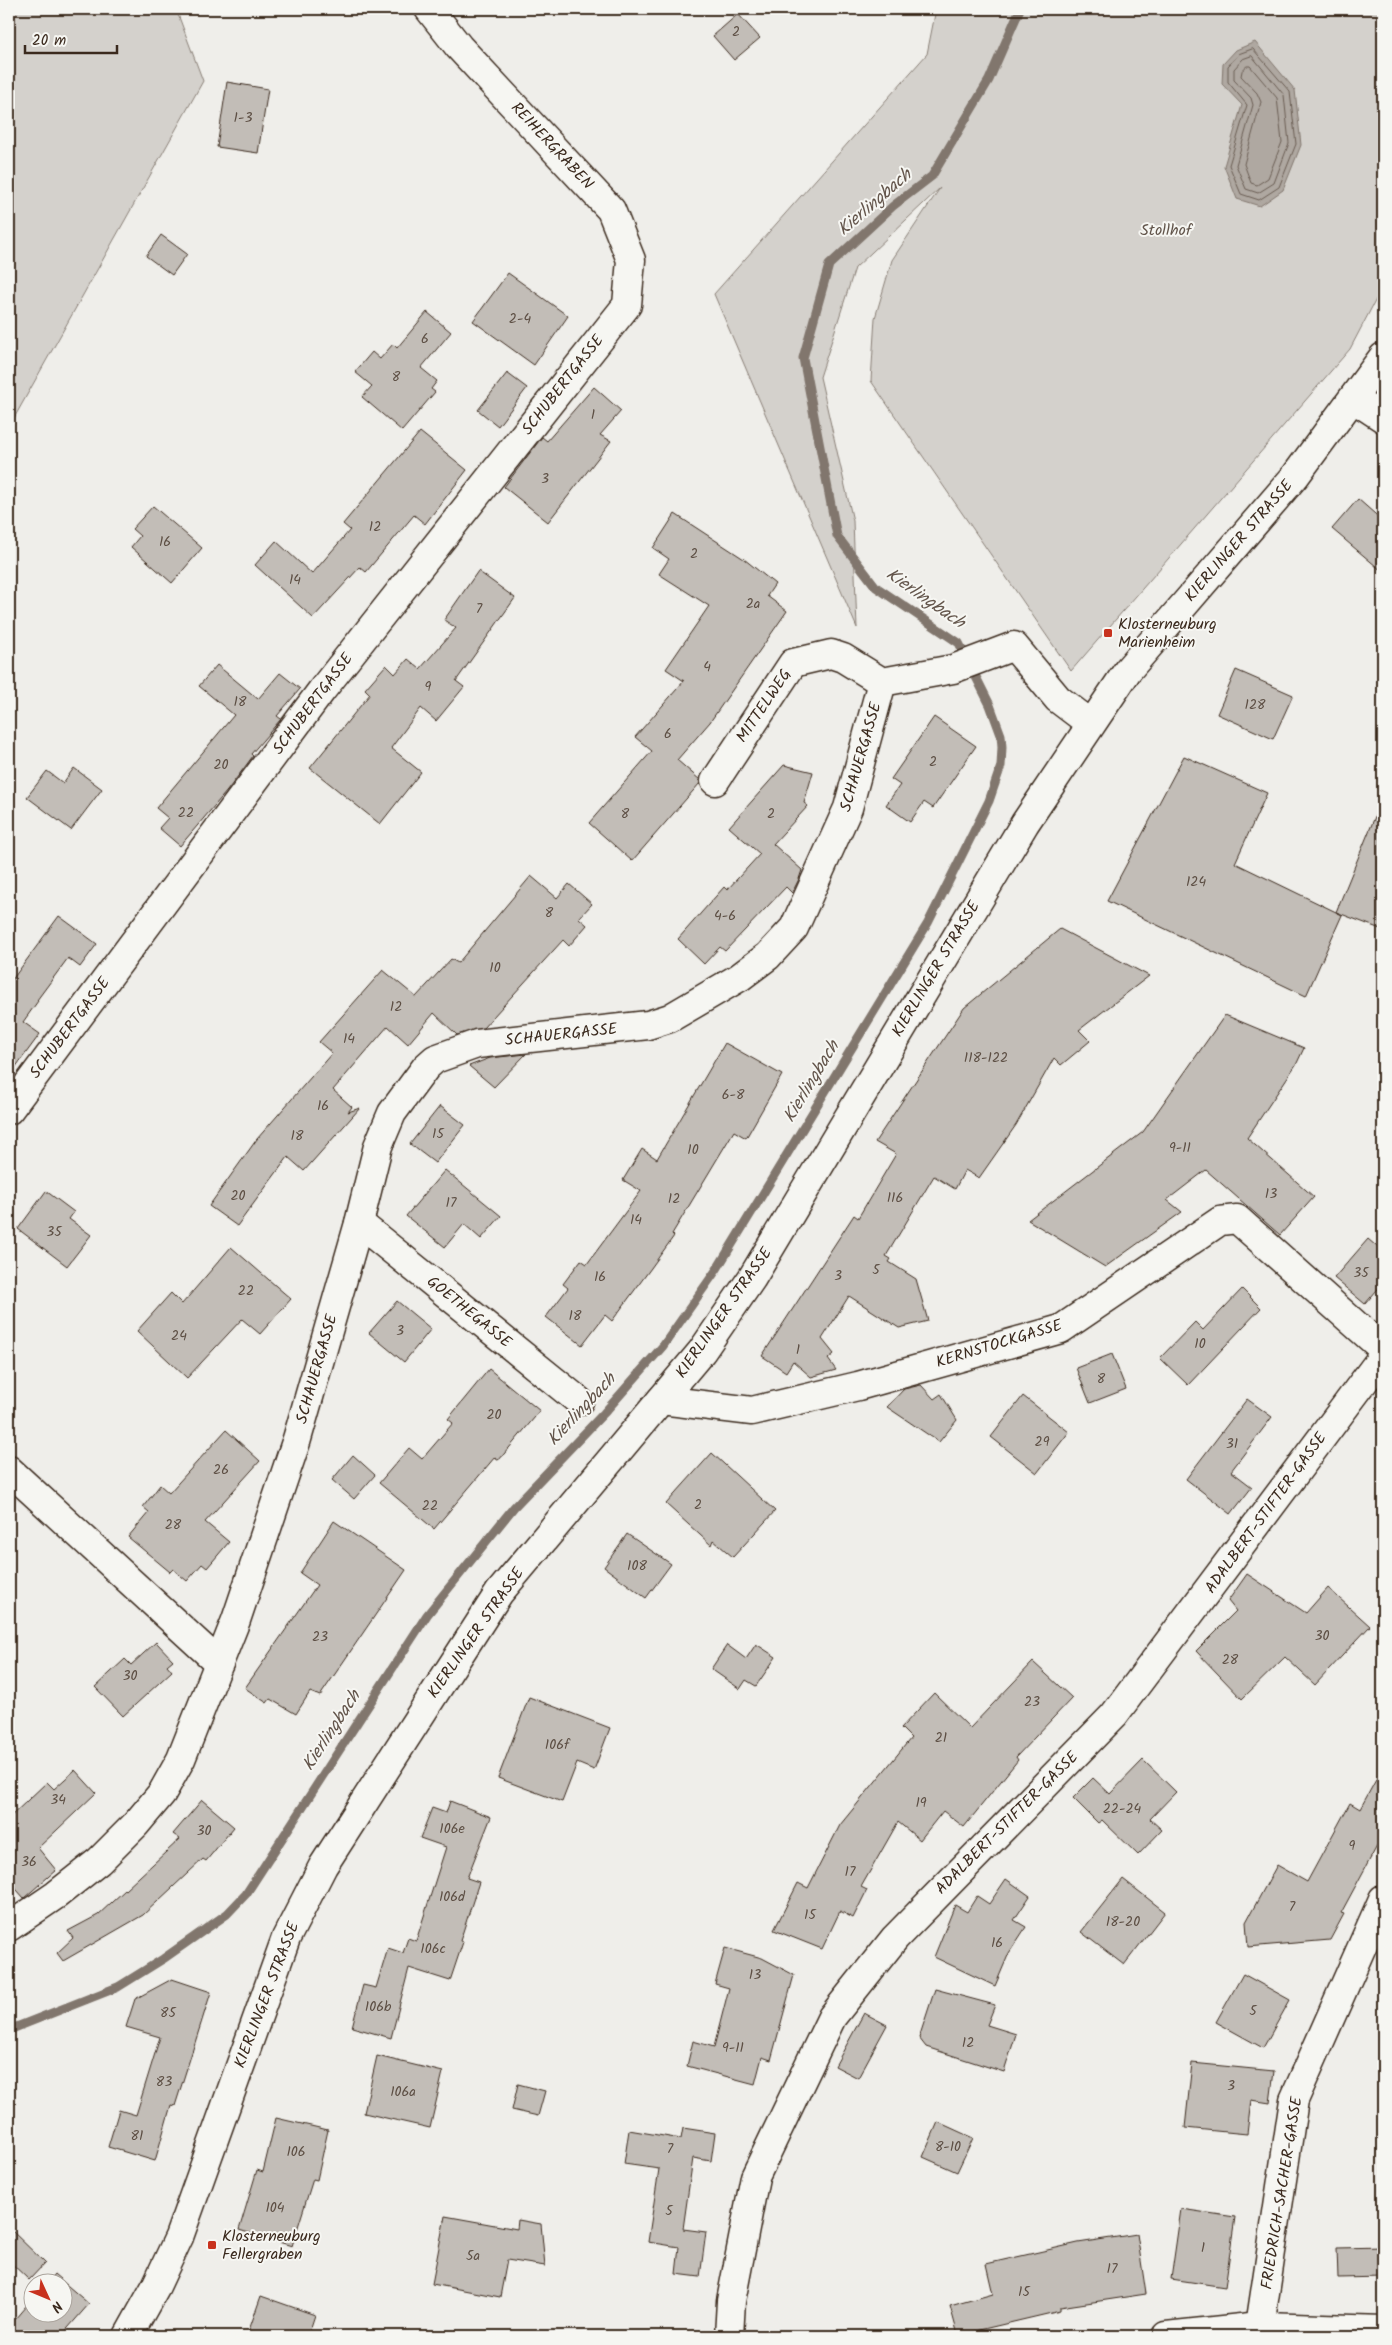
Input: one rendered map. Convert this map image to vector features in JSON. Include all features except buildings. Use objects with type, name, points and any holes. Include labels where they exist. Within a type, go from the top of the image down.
[{"type":"street","name":"REIHERGRABEN","points":[[429,9],[458,47],[611,210],[631,260],[627,305]]},
{"type":"street","name":"SCHUBERTGASSE","points":[[9,1110],[322,690],[627,305]]},
{"type":"street","name":"KIERLINGER STRASSE","points":[[128,2336],[156,2286],[179,2237],[286,1938],[315,1881],[393,1756],[500,1593],[702,1351],[752,1278],[1024,823],[1128,670],[1296,474],[1354,399],[1383,357]]},
{"type":"street","points":[[1354,399],[1383,418]]},
{"type":"street","name":"SCHAUERGASSE","points":[[9,1927],[56,1895],[99,1861],[136,1824],[162,1793],[181,1759],[236,1620],[297,1440],[359,1223],[378,1146],[392,1113],[426,1067],[435,1059],[477,1044],[648,1025],[670,1018],[740,977],[768,956],[794,928],[848,808],[882,682],[954,670],[1014,646],[1058,699],[1090,724]]},
{"type":"street","name":"MITTELWEG","points":[[715,781],[793,663],[831,654],[843,658],[882,682]]},
{"type":"street","name":"KERNSTOCKGASSE","points":[[661,1400],[752,1411],[858,1386],[1061,1328],[1220,1220],[1238,1219],[1383,1349]]},
{"type":"street","name":"GOETHEGASSE","points":[[359,1223],[579,1401]]},
{"type":"street","name":"ADALBERT-STIFTER-GASSE","points":[[729,2336],[731,2300],[755,2176],[832,2017],[895,1938],[1114,1715],[1383,1356]]},
{"type":"street","points":[[9,1470],[218,1663]]},
{"type":"street","name":"FRIEDRICH-SACHER-GASSE","points":[[1260,2326],[1294,2100],[1383,1899]]},
{"type":"street","points":[[1166,2336],[1260,2326],[1383,2330]]},
{"type":"green space","points":[[9,9],[176,9],[203,81],[9,427]]},
{"type":"green space","name":"Stollhof","points":[[936,9],[1383,9],[1383,286],[1350,349],[1071,671],[871,381],[875,318],[892,260],[940,188],[855,268],[820,377],[853,521],[857,628],[714,294],[927,54]]},
{"type":"water","points":[[1255,42],[1295,90],[1301,145],[1283,190],[1260,206],[1237,199],[1224,166],[1242,105],[1222,84],[1223,64],[1236,50]]},
{"type":"waterway","name":"Kierlingbach","points":[[9,2030],[118,1987],[163,1959],[227,1914],[246,1894],[427,1615],[514,1507],[604,1413],[663,1346],[717,1269],[928,923],[989,801],[1001,766],[1001,735],[990,705],[959,643],[876,587],[837,536],[803,358],[829,265],[893,206],[932,176],[989,80],[1020,9]]},
{"type":"place","name":"Klosterneuburg Marienheim","points":[[1108,633]]},
{"type":"place","name":"Klosterneuburg Fellergraben","points":[[212,2245]]}]
